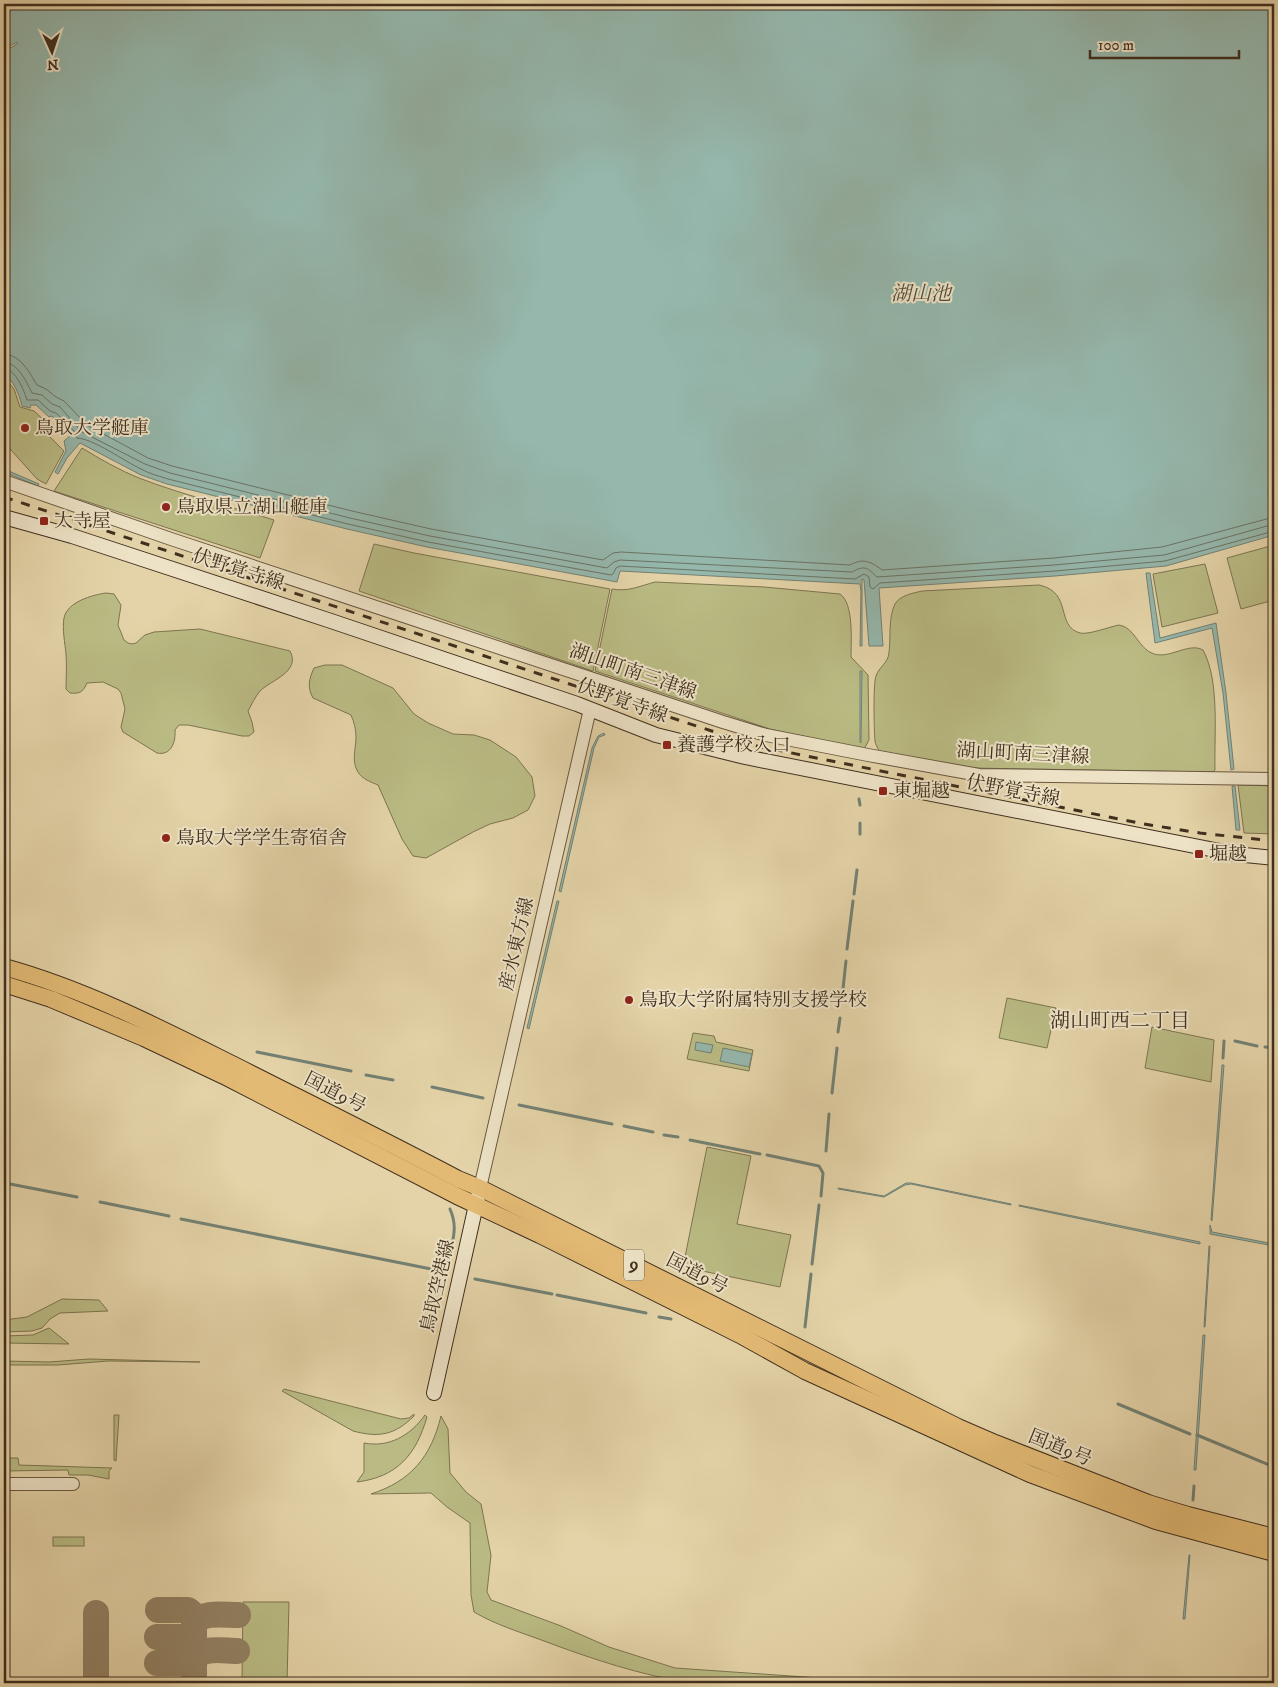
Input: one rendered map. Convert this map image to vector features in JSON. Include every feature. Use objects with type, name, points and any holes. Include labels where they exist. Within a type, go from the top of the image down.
[{"type":"highway","name":"国道9号","points":[[4,967],[32,975],[91,998],[168,1032],[308,1101],[458,1179],[478,1196],[805,1371],[1030,1474],[1156,1521],[1274,1553]]},
{"type":"highway","name":"国道9号","points":[[4,984],[51,999],[144,1038],[224,1076],[457,1196],[478,1196],[995,1444],[1148,1503],[1188,1516],[1274,1537]]},
{"type":"main road","name":"伏野覚寺線","points":[[4,516],[72,536],[318,616],[590,709],[656,735],[745,757],[1235,854],[1274,858]]},
{"type":"main road","name":"鳥取空港線","points":[[434,1393],[478,1196]]},
{"type":"street","name":"湖山町南三津線","points":[[4,481],[766,735],[979,775],[1274,779]]},
{"type":"street","name":"産水東方線","points":[[478,1196],[590,709]]},
{"type":"street","points":[[4,1484],[73,1484]]},
{"type":"green space","name":"鳥取大学艇庫","points":[[4,377],[14,389],[20,407],[34,411],[47,423],[47,434],[64,451],[46,484],[37,479],[4,442]]},
{"type":"green space","name":"鳥取県立湖山艇庫","points":[[82,448],[139,478],[274,520],[260,558],[54,491]]},
{"type":"green space","points":[[374,544],[610,589],[593,671],[359,591]]},
{"type":"green space","points":[[1274,545],[1274,600],[1241,609],[1227,558]]},
{"type":"green space","points":[[1205,564],[1218,613],[1162,627],[1153,574]]},
{"type":"green space","points":[[655,582],[764,587],[840,594],[848,606],[850,614],[851,657],[868,675],[869,740],[864,749],[770,729],[595,671],[612,589],[629,589]]},
{"type":"green space","points":[[1039,585],[1056,594],[1068,624],[1072,629],[1080,633],[1093,632],[1119,625],[1129,630],[1144,648],[1154,654],[1160,655],[1192,648],[1203,650],[1212,677],[1214,692],[1215,770],[1213,772],[970,768],[879,751],[875,742],[875,681],[877,673],[888,656],[891,615],[897,601],[907,595],[922,591]]},
{"type":"green space","points":[[106,593],[114,594],[121,605],[118,625],[124,640],[128,643],[136,643],[145,635],[154,632],[200,629],[290,651],[292,665],[283,675],[260,691],[248,711],[254,732],[249,736],[242,736],[188,725],[179,725],[175,730],[175,739],[172,747],[166,752],[157,753],[123,732],[121,727],[125,709],[121,693],[118,689],[103,682],[87,683],[81,692],[70,693],[66,689],[66,654],[63,631],[66,612],[81,600]]},
{"type":"green space","points":[[325,665],[342,665],[393,688],[414,714],[428,723],[453,734],[474,735],[490,740],[516,757],[532,777],[535,796],[528,810],[513,818],[490,824],[473,832],[426,858],[413,856],[402,839],[378,785],[362,777],[356,768],[354,759],[356,734],[351,715],[313,698],[311,694],[309,683],[314,668]]},
{"type":"green space","points":[[1238,785],[1274,786],[1274,834],[1244,833]]},
{"type":"green space","points":[[1007,998],[1056,1008],[1047,1048],[999,1038]]},
{"type":"green space","points":[[1152,1027],[1214,1040],[1211,1082],[1145,1068]]},
{"type":"green space","points":[[693,1033],[714,1036],[716,1042],[753,1050],[749,1071],[687,1059]]},
{"type":"green space","points":[[707,1147],[751,1156],[737,1224],[791,1235],[780,1287],[683,1267]]},
{"type":"green space","points":[[62,1299],[99,1300],[108,1311],[60,1313],[50,1319],[42,1328],[32,1331],[4,1332],[4,1320],[27,1317]]},
{"type":"green space","points":[[49,1328],[69,1344],[4,1343],[4,1336],[33,1335]]},
{"type":"green space","points":[[89,1359],[200,1362],[108,1361],[58,1365],[7,1365],[7,1371],[4,1372],[4,1361],[49,1362]]},
{"type":"green space","points":[[284,1389],[401,1419],[409,1418],[414,1414],[414,1416],[393,1431],[379,1434],[362,1433],[353,1431],[282,1391]]},
{"type":"green space","points":[[114,1415],[119,1415],[116,1461],[114,1460]]},
{"type":"green space","points":[[425,1415],[427,1417],[417,1442],[403,1462],[383,1475],[357,1482],[364,1472],[364,1443],[382,1444],[391,1442],[413,1429]]},
{"type":"green space","points":[[441,1416],[448,1429],[450,1473],[466,1492],[481,1504],[491,1555],[487,1592],[491,1600],[561,1626],[609,1647],[675,1668],[834,1679],[897,1681],[939,1678],[946,1683],[691,1683],[653,1676],[598,1660],[482,1617],[474,1612],[471,1595],[470,1523],[431,1493],[371,1494],[397,1482],[417,1465],[431,1444]]},
{"type":"green space","points":[[4,1458],[18,1458],[19,1465],[112,1468],[109,1471],[109,1479],[88,1475],[69,1475],[68,1470],[4,1471]]},
{"type":"green space","points":[[53,1537],[84,1537],[84,1546],[53,1546]]},
{"type":"green space","points":[[243,1602],[289,1602],[287,1683],[242,1683]]},
{"type":"water","name":"湖山池","points":[[15,4],[1274,4],[1274,535],[1166,566],[879,588],[883,646],[869,646],[864,580],[862,579],[862,646],[860,646],[860,584],[620,571],[617,582],[427,547],[167,484],[141,475],[80,443],[67,458],[58,474],[55,472],[66,451],[64,441],[71,435],[52,416],[49,417],[36,405],[31,405],[30,408],[22,406],[15,387],[4,371],[4,38],[11,48],[18,43],[10,46],[4,28],[6,19]]},
{"type":"water","points":[[4,469],[39,484],[38,486],[4,472]]},
{"type":"water","points":[[1146,573],[1150,573],[1160,638],[1216,623],[1234,769],[1231,770],[1223,693],[1212,628],[1155,643]]},
{"type":"water","points":[[860,671],[862,671],[861,743],[860,742]]},
{"type":"water","points":[[604,733],[605,735],[599,737],[594,748],[561,892],[559,891],[592,748],[598,736]]},
{"type":"water","points":[[1232,786],[1235,786],[1240,830],[1236,830]]},
{"type":"water","points":[[557,901],[559,901],[529,1029],[527,1028]]},
{"type":"water","points":[[696,1042],[713,1045],[711,1053],[695,1050]]},
{"type":"water","points":[[723,1048],[752,1054],[749,1067],[720,1061]]},
{"type":"water","points":[[1222,1065],[1224,1065],[1212,1221],[1211,1220]]},
{"type":"water","points":[[906,1183],[911,1183],[1011,1205],[911,1184],[905,1185],[884,1197],[838,1189],[884,1196]]},
{"type":"water","points":[[1019,1206],[1200,1242],[1200,1244]]},
{"type":"water","points":[[1210,1225],[1212,1232],[1274,1244],[1274,1246],[1210,1234]]},
{"type":"water","points":[[1209,1246],[1210,1246],[1204,1327]]},
{"type":"water","points":[[1203,1335],[1205,1335],[1196,1470],[1194,1470]]},
{"type":"water","points":[[1189,1555],[1185,1619],[1183,1619]]},
{"type":"waterway","points":[[859,799],[860,805]]},
{"type":"waterway","points":[[860,823],[860,834]]},
{"type":"waterway","points":[[854,894],[857,870]]},
{"type":"waterway","points":[[847,949],[853,901]]},
{"type":"waterway","points":[[842,998],[846,961]]},
{"type":"waterway","points":[[838,1032],[840,1018]]},
{"type":"waterway","points":[[1223,1058],[1224,1041]]},
{"type":"waterway","points":[[1235,1041],[1257,1046]]},
{"type":"waterway","points":[[1265,1047],[1274,1048]]},
{"type":"waterway","points":[[832,1093],[837,1048]]},
{"type":"waterway","points":[[257,1052],[351,1071]]},
{"type":"waterway","points":[[366,1075],[393,1080]]},
{"type":"waterway","points":[[432,1087],[483,1098]]},
{"type":"waterway","points":[[519,1105],[612,1124]]},
{"type":"waterway","points":[[826,1151],[829,1114]]},
{"type":"waterway","points":[[624,1126],[653,1132]]},
{"type":"waterway","points":[[664,1135],[678,1137]]},
{"type":"waterway","points":[[690,1140],[760,1154]]},
{"type":"waterway","points":[[767,1155],[819,1166],[823,1173],[821,1196]]},
{"type":"waterway","points":[[10,1184],[77,1197]]},
{"type":"waterway","points":[[100,1202],[169,1216]]},
{"type":"waterway","points":[[812,1264],[819,1205]]},
{"type":"waterway","points":[[450,1209],[454,1228],[451,1248]]},
{"type":"waterway","points":[[181,1219],[446,1272],[448,1261]]},
{"type":"waterway","points":[[805,1327],[811,1274]]},
{"type":"waterway","points":[[475,1279],[552,1294]]},
{"type":"waterway","points":[[557,1295],[646,1313]]},
{"type":"waterway","points":[[659,1317],[671,1319]]},
{"type":"waterway","points":[[1118,1404],[1190,1434]]},
{"type":"waterway","points":[[1197,1435],[1274,1467]]},
{"type":"waterway","points":[[1193,1500],[1194,1486]]},
{"type":"taxiway","points":[[158,1610],[188,1610],[194,1615],[194,1623]]},
{"type":"taxiway","points":[[96,1613],[96,1683]]},
{"type":"taxiway","points":[[194,1683],[194,1623],[208,1615],[238,1615]]},
{"type":"taxiway","points":[[157,1637],[188,1637],[194,1643]]},
{"type":"taxiway","points":[[194,1659],[203,1652],[208,1651],[237,1651]]},
{"type":"taxiway","points":[[157,1663],[188,1663],[193,1669]]},
{"type":"railway","points":[[4,497],[757,746],[1144,824],[1200,833],[1274,841]]},
{"type":"place","name":"鳥取大学艇庫","points":[[25,428]]},
{"type":"place","name":"鳥取県立湖山艇庫","points":[[166,507]]},
{"type":"place","name":"大寺屋","points":[[44,521]]},
{"type":"place","name":"養護学校入口","points":[[667,745]]},
{"type":"place","name":"東堀越","points":[[883,791]]},
{"type":"place","name":"鳥取大学学生寄宿舎","points":[[166,838]]},
{"type":"place","name":"堀越","points":[[1199,854]]},
{"type":"place","name":"鳥取大学附属特別支援学校","points":[[629,1000]]},
{"type":"district","name":"湖山町西二丁目","points":[[1120,1021]]}]
